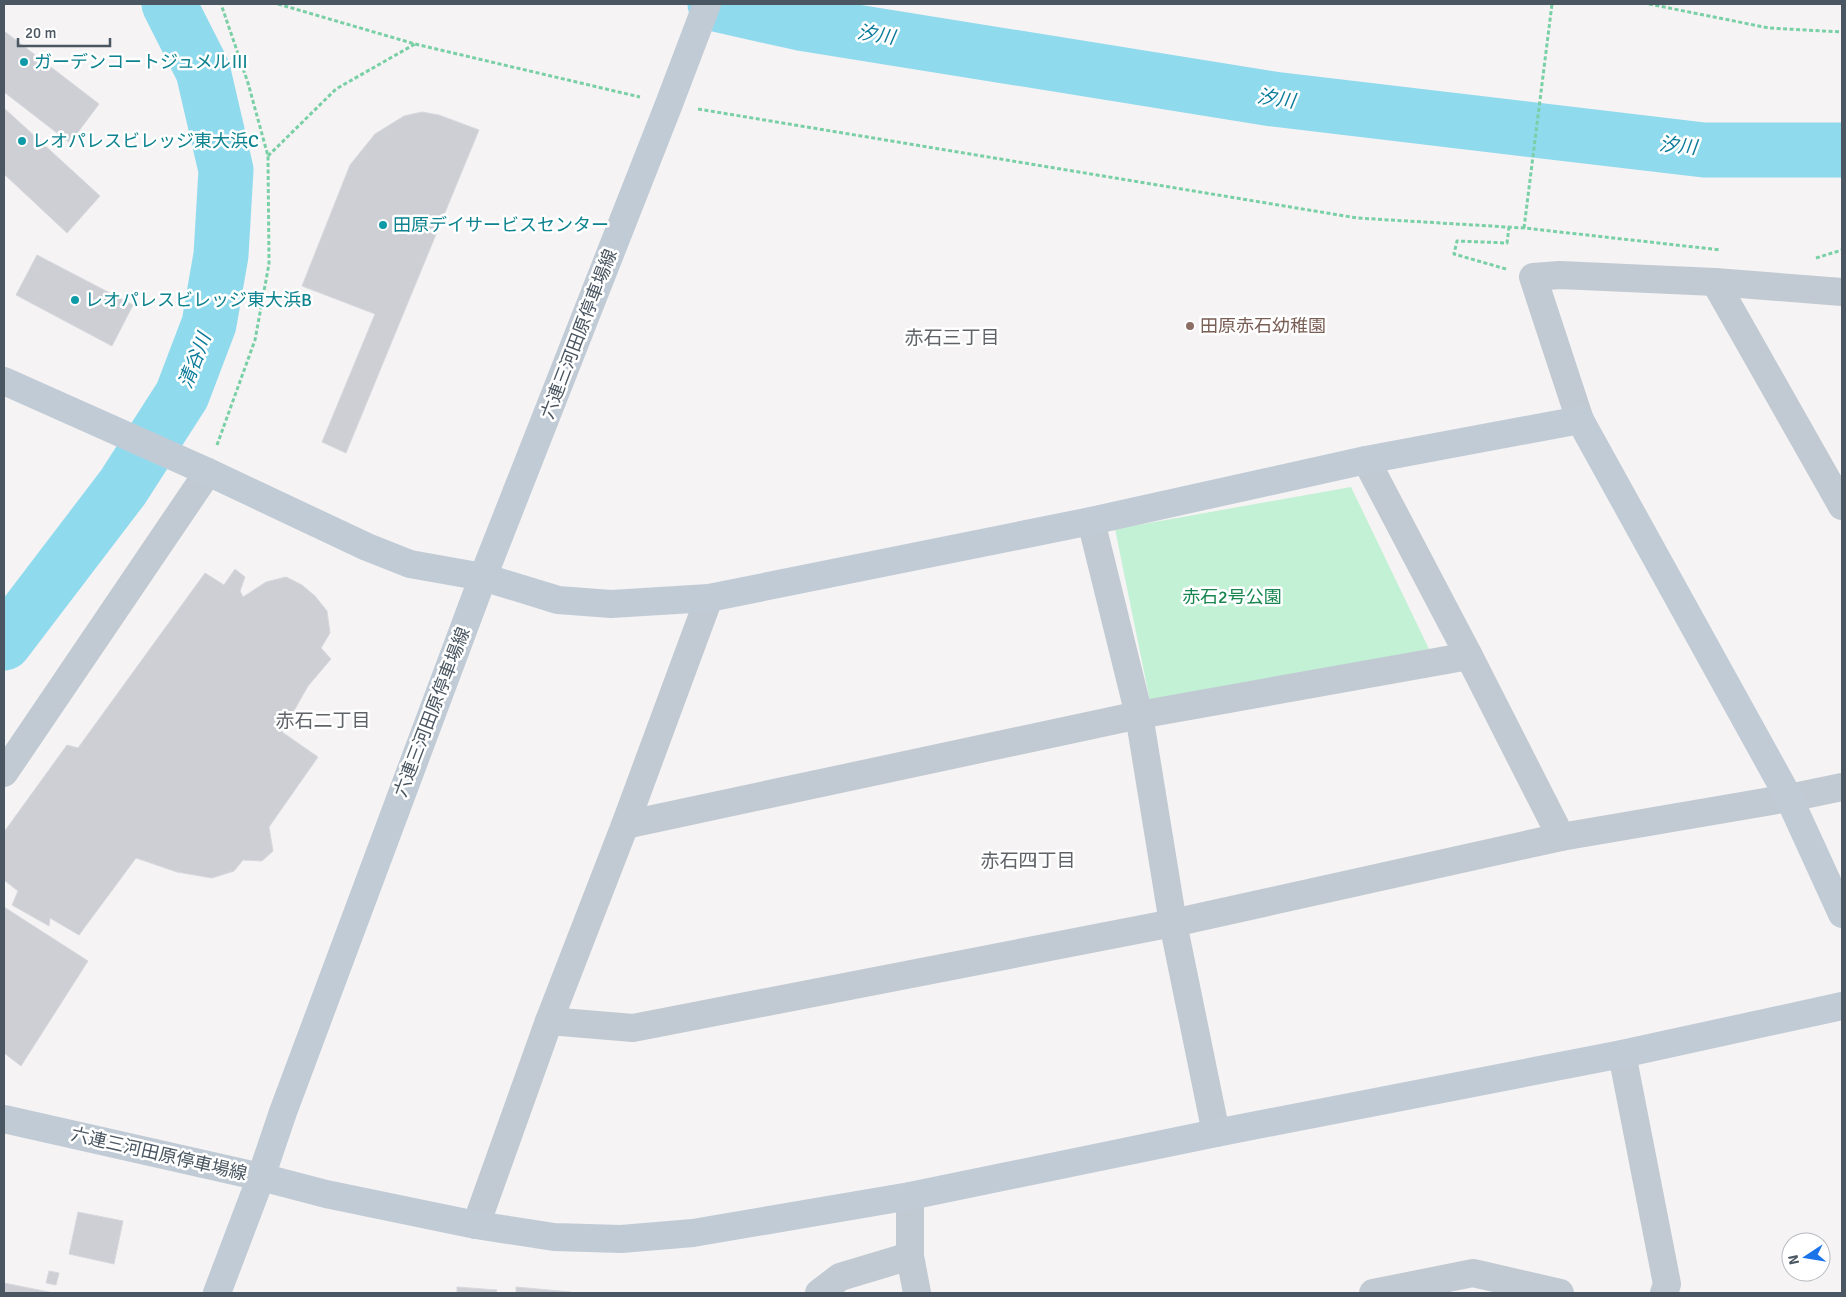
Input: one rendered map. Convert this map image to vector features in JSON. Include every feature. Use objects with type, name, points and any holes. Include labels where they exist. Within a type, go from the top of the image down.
[{"type":"street","name":"六連三河田原停車場線","points":[[4,1119],[261,1177],[283,1112],[483,577],[707,4]]},
{"type":"street","points":[[1842,292],[1715,282],[1560,275],[1532,277],[1580,420],[1790,798],[1842,914]]},
{"type":"street","points":[[1715,282],[1842,506]]},
{"type":"street","points":[[4,381],[208,472],[367,547],[410,564],[483,577],[558,600],[612,604],[709,598],[1091,521],[1366,460],[1580,420]]},
{"type":"street","points":[[1366,460],[1561,837]]},
{"type":"street","points":[[4,773],[208,472]]},
{"type":"street","points":[[1091,521],[1139,715],[1173,923],[1216,1133]]},
{"type":"street","points":[[476,1225],[549,1021],[709,598]]},
{"type":"street","points":[[624,825],[1139,715],[1469,656]]},
{"type":"street","points":[[549,1021],[633,1028],[1173,923],[1561,837],[1790,798],[1842,787]]},
{"type":"street","points":[[217,1293],[261,1177],[326,1194],[476,1225],[554,1237],[621,1239],[693,1233],[910,1196],[1216,1133],[1622,1054],[1842,1006]]},
{"type":"street","points":[[1622,1054],[1667,1284],[1664,1293]]},
{"type":"street","points":[[910,1196],[910,1256],[917,1293]]},
{"type":"street","points":[[819,1293],[840,1277],[910,1256]]},
{"type":"street","points":[[1372,1293],[1473,1273],[1560,1293]]},
{"type":"path","points":[[208,472],[255,340],[269,264],[268,156],[248,83],[221,4]]},
{"type":"path","points":[[278,4],[415,44],[669,104],[1357,218],[1524,228],[1721,250]]},
{"type":"path","points":[[1524,228],[1552,4]]},
{"type":"path","points":[[1649,4],[1663,5],[1769,28],[1842,32]]},
{"type":"path","points":[[268,156],[336,89],[415,44]]},
{"type":"path","points":[[1509,227],[1507,243],[1457,241],[1454,254],[1532,277]]},
{"type":"path","points":[[1810,260],[1842,250]]},
{"type":"green space","name":"赤石2号公園","points":[[1351,487],[1429,649],[1150,701],[1115,529]]},
{"type":"building","name":"ガーデンコートジュメルⅢ","points":[[4,31],[99,104],[70,143],[4,92]]},
{"type":"building","name":"レオパレスビレッジ東大浜C","points":[[4,108],[100,196],[67,233],[4,174]]},
{"type":"building","name":"田原デイサービスセンター","points":[[422,112],[439,115],[479,130],[346,453],[322,442],[375,314],[302,286],[350,165],[375,134],[404,116]]},
{"type":"building","name":"レオパレスビレッジ東大浜B","points":[[37,255],[133,305],[112,346],[16,295]]},
{"type":"building","points":[[235,569],[245,577],[240,591],[243,597],[266,582],[286,577],[302,585],[315,596],[327,611],[330,633],[321,648],[331,659],[308,686],[282,732],[318,757],[269,827],[273,851],[262,861],[243,860],[234,871],[212,878],[177,872],[136,858],[79,935],[50,918],[49,926],[12,905],[18,891],[4,880],[4,832],[67,745],[78,748],[205,573],[224,585]]},
{"type":"building","points":[[4,907],[88,961],[21,1066],[4,1053]]},
{"type":"building","points":[[78,1212],[123,1221],[114,1264],[69,1254]]},
{"type":"building","points":[[49,1271],[59,1273],[56,1285],[46,1283]]},
{"type":"building","points":[[4,1283],[54,1293],[4,1293]]},
{"type":"building","points":[[457,1287],[497,1290],[496,1293],[457,1293]]},
{"type":"building","points":[[516,1287],[571,1292],[571,1293],[516,1293]]},
{"type":"waterway","name":"清谷川","points":[[4,643],[123,487],[182,395],[209,324],[221,255],[226,170],[203,71],[169,4]]},
{"type":"waterway","name":"汐川","points":[[715,4],[800,23],[1273,99],[1704,150],[1842,150]]},
{"type":"place","name":"ガーデンコートジュメルⅢ","points":[[24,62]]},
{"type":"place","name":"レオパレスビレッジ東大浜C","points":[[22,141]]},
{"type":"place","name":"田原デイサービスセンター","points":[[383,225]]},
{"type":"place","name":"レオパレスビレッジ東大浜B","points":[[75,300]]},
{"type":"place","name":"田原赤石幼稚園","points":[[1190,326]]},
{"type":"district","name":"赤石三丁目","points":[[952,338]]},
{"type":"district","name":"赤石二丁目","points":[[323,721]]},
{"type":"district","name":"赤石四丁目","points":[[1028,861]]}]
